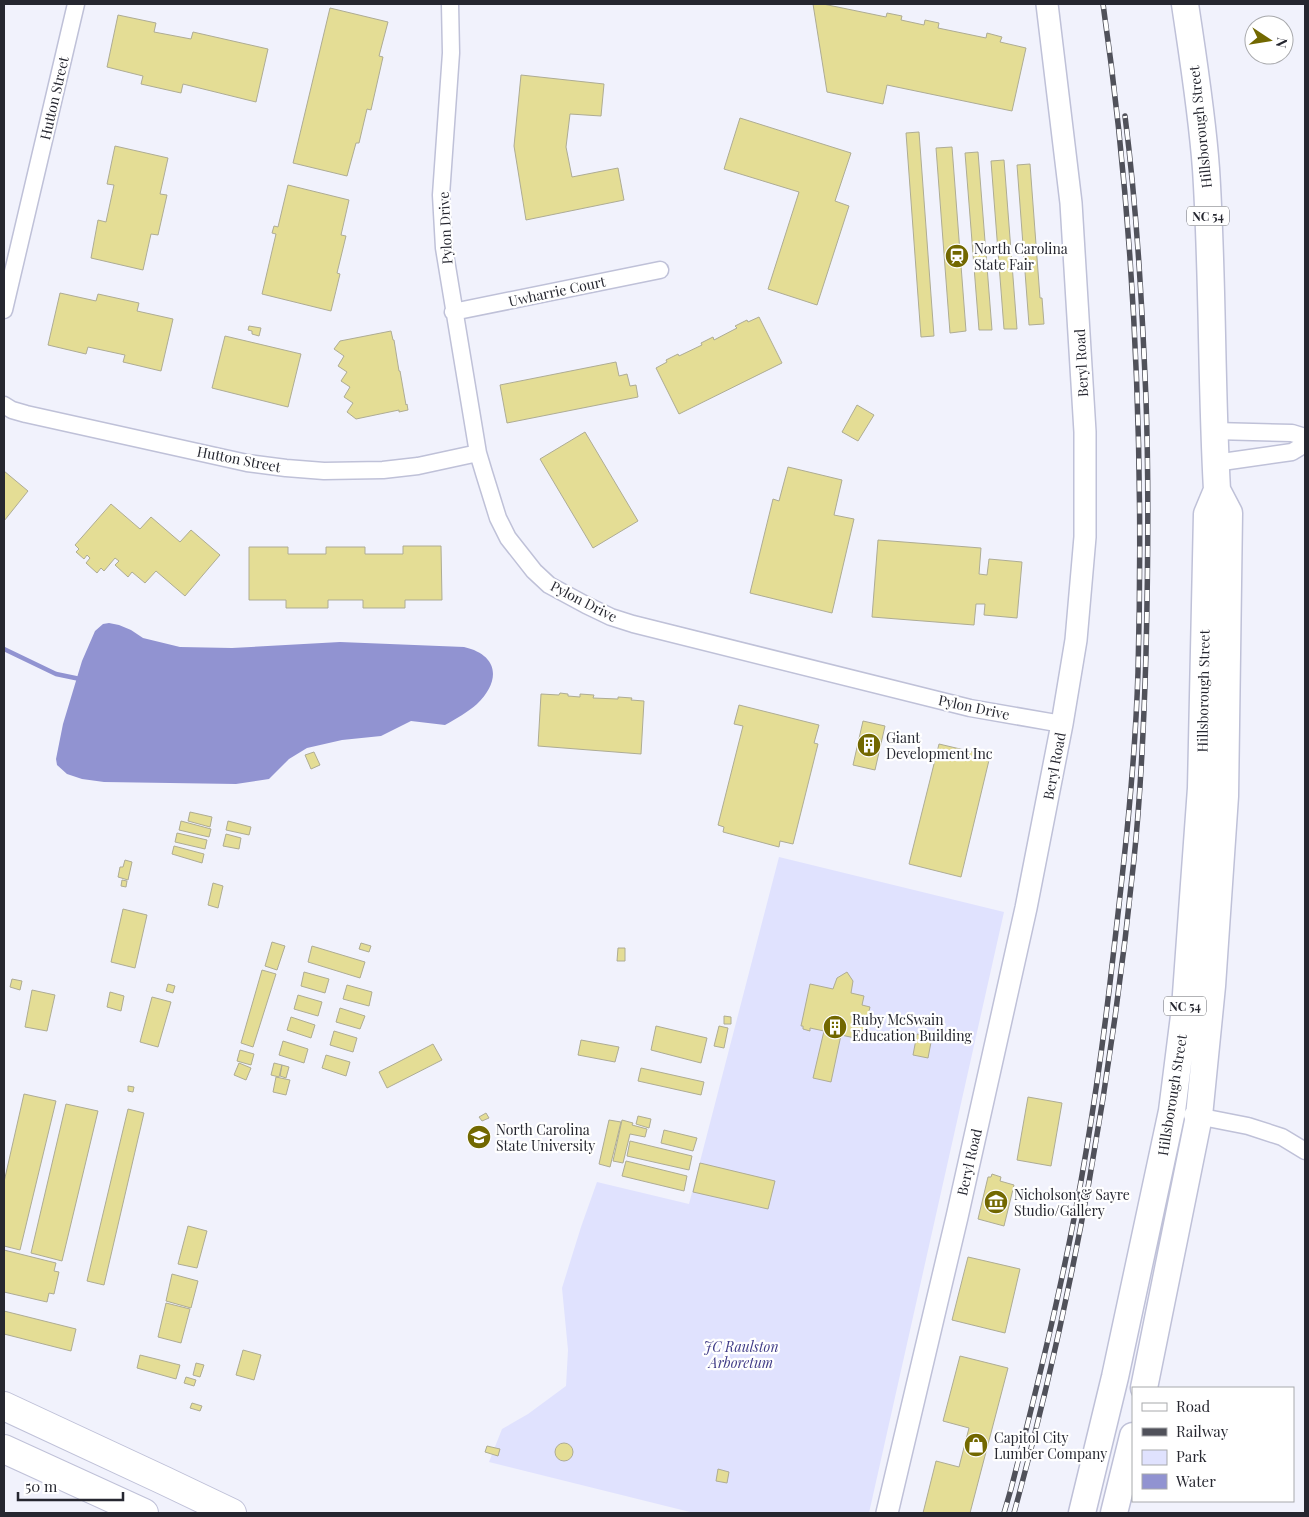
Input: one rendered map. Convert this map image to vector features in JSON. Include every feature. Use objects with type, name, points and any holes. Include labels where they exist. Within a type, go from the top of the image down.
[{"type":"highway","points":[[4,1406],[232,1513]]},
{"type":"highway","points":[[4,1449],[144,1513]]},
{"type":"main road","name":"Hillsborough Street","points":[[1082,1513],[1115,1378],[1172,1111],[1185,1008],[1200,788],[1207,514],[1216,490],[1206,167],[1200,106],[1185,4]]},
{"type":"main road","name":"Hillsborough Street","points":[[1144,1387],[1199,1116],[1212,986],[1225,796],[1229,513],[1216,490]]},
{"type":"main road","points":[[1114,1513],[1132,1440]]},
{"type":"street","name":"Hutton Street","points":[[4,310],[76,4]]},
{"type":"street","name":"Pylon Drive","points":[[450,4],[451,53],[441,195],[444,248],[478,453],[498,518],[508,538],[520,555],[550,585],[612,617],[633,624],[970,708],[1062,724]]},
{"type":"street","name":"Beryl Road","points":[[888,1513],[1026,908],[1062,724],[1076,640],[1085,537],[1085,432],[1071,203],[1047,4]]},
{"type":"street","name":"Uwharrie Court","points":[[454,312],[660,270]]},
{"type":"street","name":"Hutton Street","points":[[4,405],[12,410],[26,414],[247,463],[286,468],[324,471],[382,470],[418,466],[478,453]]},
{"type":"street","points":[[1215,430],[1292,433],[1305,437]]},
{"type":"street","points":[[1215,463],[1292,452],[1305,444]]},
{"type":"street","points":[[1172,1111],[1248,1126],[1282,1137],[1305,1151]]},
{"type":"green space","name":"JC Raulston Arboretum","points":[[779,857],[1004,912],[869,1513],[694,1513],[489,1462],[502,1429],[528,1414],[566,1386],[568,1350],[562,1288],[597,1182],[689,1204]]},
{"type":"water","points":[[109,623],[131,630],[143,638],[180,647],[232,648],[340,642],[464,647],[476,651],[490,662],[493,678],[490,687],[477,704],[445,725],[411,721],[381,736],[342,740],[307,748],[289,759],[269,779],[236,784],[104,782],[82,779],[67,774],[57,765],[56,759],[63,724],[82,661],[95,631],[103,624]]},
{"type":"building","points":[[813,4],[823,4],[886,17],[887,13],[902,16],[901,20],[924,25],[925,20],[939,23],[938,28],[986,38],[987,33],[1002,37],[1000,42],[1026,48],[1012,111],[887,85],[883,104],[827,92]]},
{"type":"building","points":[[330,8],[388,22],[379,56],[383,57],[371,110],[367,109],[359,143],[356,143],[347,176],[293,163]]},
{"type":"building","points":[[118,15],[156,23],[154,32],[191,39],[193,32],[268,49],[256,102],[183,84],[181,93],[141,84],[143,76],[107,67]]},
{"type":"building","points":[[521,75],[604,84],[601,116],[570,114],[566,147],[572,177],[618,168],[624,200],[526,220],[514,146]]},
{"type":"building","points":[[740,118],[851,153],[835,201],[849,206],[817,305],[768,289],[799,192],[724,169]]},
{"type":"building","points":[[919,132],[934,336],[921,337],[906,133]]},
{"type":"building","points":[[115,146],[168,158],[160,194],[167,195],[158,235],[151,234],[143,270],[91,258],[98,220],[106,222],[114,185],[107,184]]},
{"type":"building","points":[[952,147],[966,331],[950,333],[936,148]]},
{"type":"building","points":[[978,152],[992,330],[979,330],[965,153]]},
{"type":"building","points":[[1004,160],[1017,329],[1004,329],[991,161]]},
{"type":"building","points":[[1030,164],[1040,298],[1042,298],[1044,324],[1029,325],[1017,165]]},
{"type":"building","points":[[288,185],[349,200],[341,235],[346,236],[337,273],[340,274],[331,311],[262,294],[276,234],[272,233],[274,226],[278,227]]},
{"type":"building","points":[[60,293],[96,301],[98,294],[139,303],[137,311],[173,319],[161,371],[123,362],[125,355],[88,347],[86,354],[48,345]]},
{"type":"building","points":[[759,317],[782,363],[679,414],[656,368],[678,354],[679,356],[702,345],[701,343],[713,337],[714,340],[737,328],[735,326],[747,320],[748,322]]},
{"type":"building","points":[[249,326],[261,328],[259,336],[252,334],[252,331],[248,330]]},
{"type":"building","points":[[391,331],[408,410],[399,412],[399,410],[356,419],[347,412],[353,403],[344,397],[350,387],[341,381],[347,372],[338,366],[344,356],[334,349],[340,341]]},
{"type":"building","points":[[225,336],[301,354],[288,407],[212,388]]},
{"type":"building","points":[[616,362],[619,376],[627,374],[630,386],[636,385],[638,397],[507,423],[500,385]]},
{"type":"building","points":[[857,405],[874,415],[858,441],[842,432]]},
{"type":"building","points":[[585,432],[638,521],[593,548],[540,459]]},
{"type":"building","points":[[788,467],[842,480],[834,515],[854,519],[832,613],[750,593],[773,499],[779,501]]},
{"type":"building","points":[[4,471],[28,491],[4,521]]},
{"type":"building","points":[[111,504],[140,529],[151,517],[180,542],[191,530],[220,555],[185,596],[156,571],[145,583],[132,572],[128,577],[115,565],[119,561],[115,558],[104,571],[101,568],[97,573],[86,563],[90,558],[87,555],[84,559],[76,552],[79,549],[75,545]]},
{"type":"building","points":[[878,540],[981,548],[979,574],[987,575],[989,559],[1022,562],[1017,618],[984,615],[985,604],[976,604],[974,625],[872,617]]},
{"type":"building","points":[[403,546],[441,546],[442,600],[405,600],[405,608],[363,608],[363,600],[328,600],[328,608],[286,608],[286,600],[249,600],[249,547],[288,547],[288,554],[326,554],[326,547],[365,547],[365,554],[403,554]]},
{"type":"building","points":[[560,693],[568,694],[568,696],[580,697],[580,694],[594,695],[593,698],[618,699],[618,697],[644,701],[641,754],[538,746],[541,694],[559,695]]},
{"type":"building","points":[[739,705],[819,725],[814,743],[818,744],[793,844],[780,841],[779,847],[723,832],[724,827],[718,825],[743,726],[734,724]]},
{"type":"building","name":"Giant Development Inc","points":[[863,721],[885,726],[875,770],[853,765]]},
{"type":"building","points":[[939,744],[990,756],[961,877],[909,864]]},
{"type":"building","points":[[314,752],[320,765],[311,769],[305,755]]},
{"type":"building","points":[[190,812],[212,817],[210,827],[188,821]]},
{"type":"building","points":[[181,821],[211,829],[209,837],[179,830]]},
{"type":"building","points":[[228,821],[251,827],[249,835],[226,830]]},
{"type":"building","points":[[177,833],[207,840],[205,849],[175,842]]},
{"type":"building","points":[[226,834],[241,838],[239,849],[223,846]]},
{"type":"building","points":[[174,846],[204,854],[202,863],[172,854]]},
{"type":"building","points":[[125,860],[132,862],[128,880],[118,877],[120,867],[123,867]]},
{"type":"building","points":[[122,880],[127,881],[126,887],[121,886]]},
{"type":"building","points":[[213,883],[223,886],[218,908],[208,905]]},
{"type":"building","points":[[123,909],[147,915],[135,968],[111,962]]},
{"type":"building","points":[[272,942],[285,946],[277,970],[265,966]]},
{"type":"building","points":[[361,943],[371,946],[369,952],[359,949]]},
{"type":"building","points":[[312,946],[365,962],[360,978],[308,962]]},
{"type":"building","points":[[618,948],[625,948],[625,961],[617,961]]},
{"type":"building","points":[[262,970],[276,974],[253,1047],[241,1043]]},
{"type":"building","points":[[304,972],[329,979],[325,993],[301,986]]},
{"type":"building","name":"Ruby McSwain Education Building","points":[[847,972],[853,981],[851,993],[864,996],[862,1005],[870,1007],[864,1032],[856,1030],[855,1038],[841,1035],[831,1082],[813,1078],[824,1031],[810,1028],[810,1031],[803,1029],[803,1026],[801,1026],[810,984],[833,989],[837,978]]},
{"type":"building","points":[[12,979],[22,981],[20,990],[10,987]]},
{"type":"building","points":[[168,984],[175,986],[173,993],[166,991]]},
{"type":"building","points":[[347,985],[372,992],[369,1006],[343,999]]},
{"type":"building","points":[[32,990],[55,995],[47,1031],[25,1027]]},
{"type":"building","points":[[110,992],[124,996],[121,1011],[107,1007]]},
{"type":"building","points":[[298,995],[322,1002],[318,1016],[294,1009]]},
{"type":"building","points":[[152,997],[171,1002],[158,1047],[140,1042]]},
{"type":"building","points":[[340,1008],[365,1016],[360,1029],[336,1022]]},
{"type":"building","points":[[724,1016],[731,1017],[731,1024],[724,1024]]},
{"type":"building","points":[[291,1017],[315,1025],[311,1038],[287,1030]]},
{"type":"building","points":[[656,1026],[707,1038],[701,1063],[651,1050]]},
{"type":"building","points":[[719,1026],[728,1028],[724,1048],[714,1046]]},
{"type":"building","points":[[334,1031],[357,1038],[353,1052],[330,1045]]},
{"type":"building","points":[[917,1034],[932,1037],[928,1058],[913,1055]]},
{"type":"building","points":[[581,1040],[619,1047],[615,1062],[578,1055]]},
{"type":"building","points":[[283,1041],[308,1049],[304,1063],[279,1055]]},
{"type":"building","points":[[433,1044],[442,1060],[387,1088],[379,1072]]},
{"type":"building","points":[[240,1050],[254,1054],[251,1065],[237,1061]]},
{"type":"building","points":[[326,1055],[350,1062],[346,1076],[322,1068]]},
{"type":"building","points":[[239,1063],[251,1068],[246,1080],[234,1075]]},
{"type":"building","points":[[274,1063],[282,1065],[279,1077],[271,1075]]},
{"type":"building","points":[[282,1065],[289,1067],[286,1078],[280,1076]]},
{"type":"building","points":[[641,1068],[704,1082],[701,1095],[638,1081]]},
{"type":"building","points":[[276,1077],[290,1080],[286,1095],[273,1092]]},
{"type":"building","points":[[128,1086],[134,1087],[133,1092],[128,1091]]},
{"type":"building","points":[[24,1094],[56,1101],[20,1250],[4,1246],[4,1182]]},
{"type":"building","points":[[1028,1097],[1062,1103],[1051,1166],[1017,1160]]},
{"type":"building","points":[[66,1104],[98,1111],[62,1261],[31,1253]]},
{"type":"building","points":[[128,1109],[144,1113],[104,1285],[87,1281]]},
{"type":"building","points":[[486,1113],[489,1118],[482,1121],[479,1117]]},
{"type":"building","points":[[638,1116],[651,1119],[649,1128],[636,1124]]},
{"type":"building","points":[[609,1120],[621,1122],[610,1167],[599,1164]]},
{"type":"building","points":[[622,1120],[647,1129],[645,1137],[630,1134],[623,1163],[613,1161]]},
{"type":"building","points":[[664,1130],[697,1138],[693,1151],[661,1143]]},
{"type":"building","points":[[630,1141],[692,1156],[689,1170],[627,1156]]},
{"type":"building","points":[[626,1161],[687,1176],[684,1191],[622,1176]]},
{"type":"building","points":[[700,1163],[775,1181],[768,1209],[693,1192]]},
{"type":"building","name":"Nicholson & Sayre Studio/Gallery","points":[[992,1174],[1001,1177],[1000,1181],[1014,1185],[1004,1226],[978,1219],[988,1177],[991,1177]]},
{"type":"building","points":[[188,1226],[207,1231],[197,1268],[178,1264]]},
{"type":"building","points":[[4,1250],[56,1263],[54,1271],[59,1272],[54,1294],[49,1293],[47,1302],[4,1292]]},
{"type":"building","points":[[968,1257],[1020,1269],[1005,1333],[952,1320]]},
{"type":"building","points":[[172,1274],[198,1281],[191,1308],[166,1301]]},
{"type":"building","points":[[166,1303],[190,1309],[181,1343],[158,1337]]},
{"type":"building","points":[[4,1311],[76,1329],[71,1351],[4,1334]]},
{"type":"building","points":[[243,1350],[261,1355],[254,1380],[236,1375]]},
{"type":"building","points":[[140,1355],[180,1365],[176,1379],[137,1368]]},
{"type":"building","name":"Capitol City Lumber Company","points":[[960,1356],[1008,1368],[970,1513],[923,1513],[936,1461],[959,1467],[969,1428],[943,1421]]},
{"type":"building","points":[[196,1363],[204,1365],[200,1377],[193,1375]]},
{"type":"building","points":[[186,1377],[196,1380],[194,1386],[184,1383]]},
{"type":"building","points":[[192,1403],[202,1406],[200,1411],[190,1408]]},
{"type":"building","points":[[560,1443],[568,1443],[573,1448],[571,1459],[560,1461],[555,1456],[555,1448]]},
{"type":"building","points":[[487,1446],[500,1449],[498,1456],[485,1452]]},
{"type":"building","points":[[718,1469],[729,1472],[727,1483],[716,1481]]},
{"type":"waterway","points":[[4,649],[56,674],[80,679]]},
{"type":"railway","points":[[1004,1513],[1050,1330],[1085,1158],[1098,1078],[1132,780],[1140,588],[1140,505],[1135,337],[1123,170],[1103,4]]},
{"type":"railway","points":[[1014,1513],[1036,1431],[1055,1348],[1089,1182],[1120,980],[1139,808],[1146,654],[1147,431],[1143,328],[1133,187],[1125,116]]},
{"type":"place","name":"North Carolina State Fair","points":[[957,256]]},
{"type":"place","name":"Giant Development Inc","points":[[869,745]]},
{"type":"place","name":"Ruby McSwain Education Building","points":[[835,1027]]},
{"type":"place","name":"North Carolina State University","points":[[479,1137]]},
{"type":"place","name":"Nicholson & Sayre Studio/Gallery","points":[[996,1202]]},
{"type":"place","name":"Capitol City Lumber Company","points":[[976,1445]]}]
